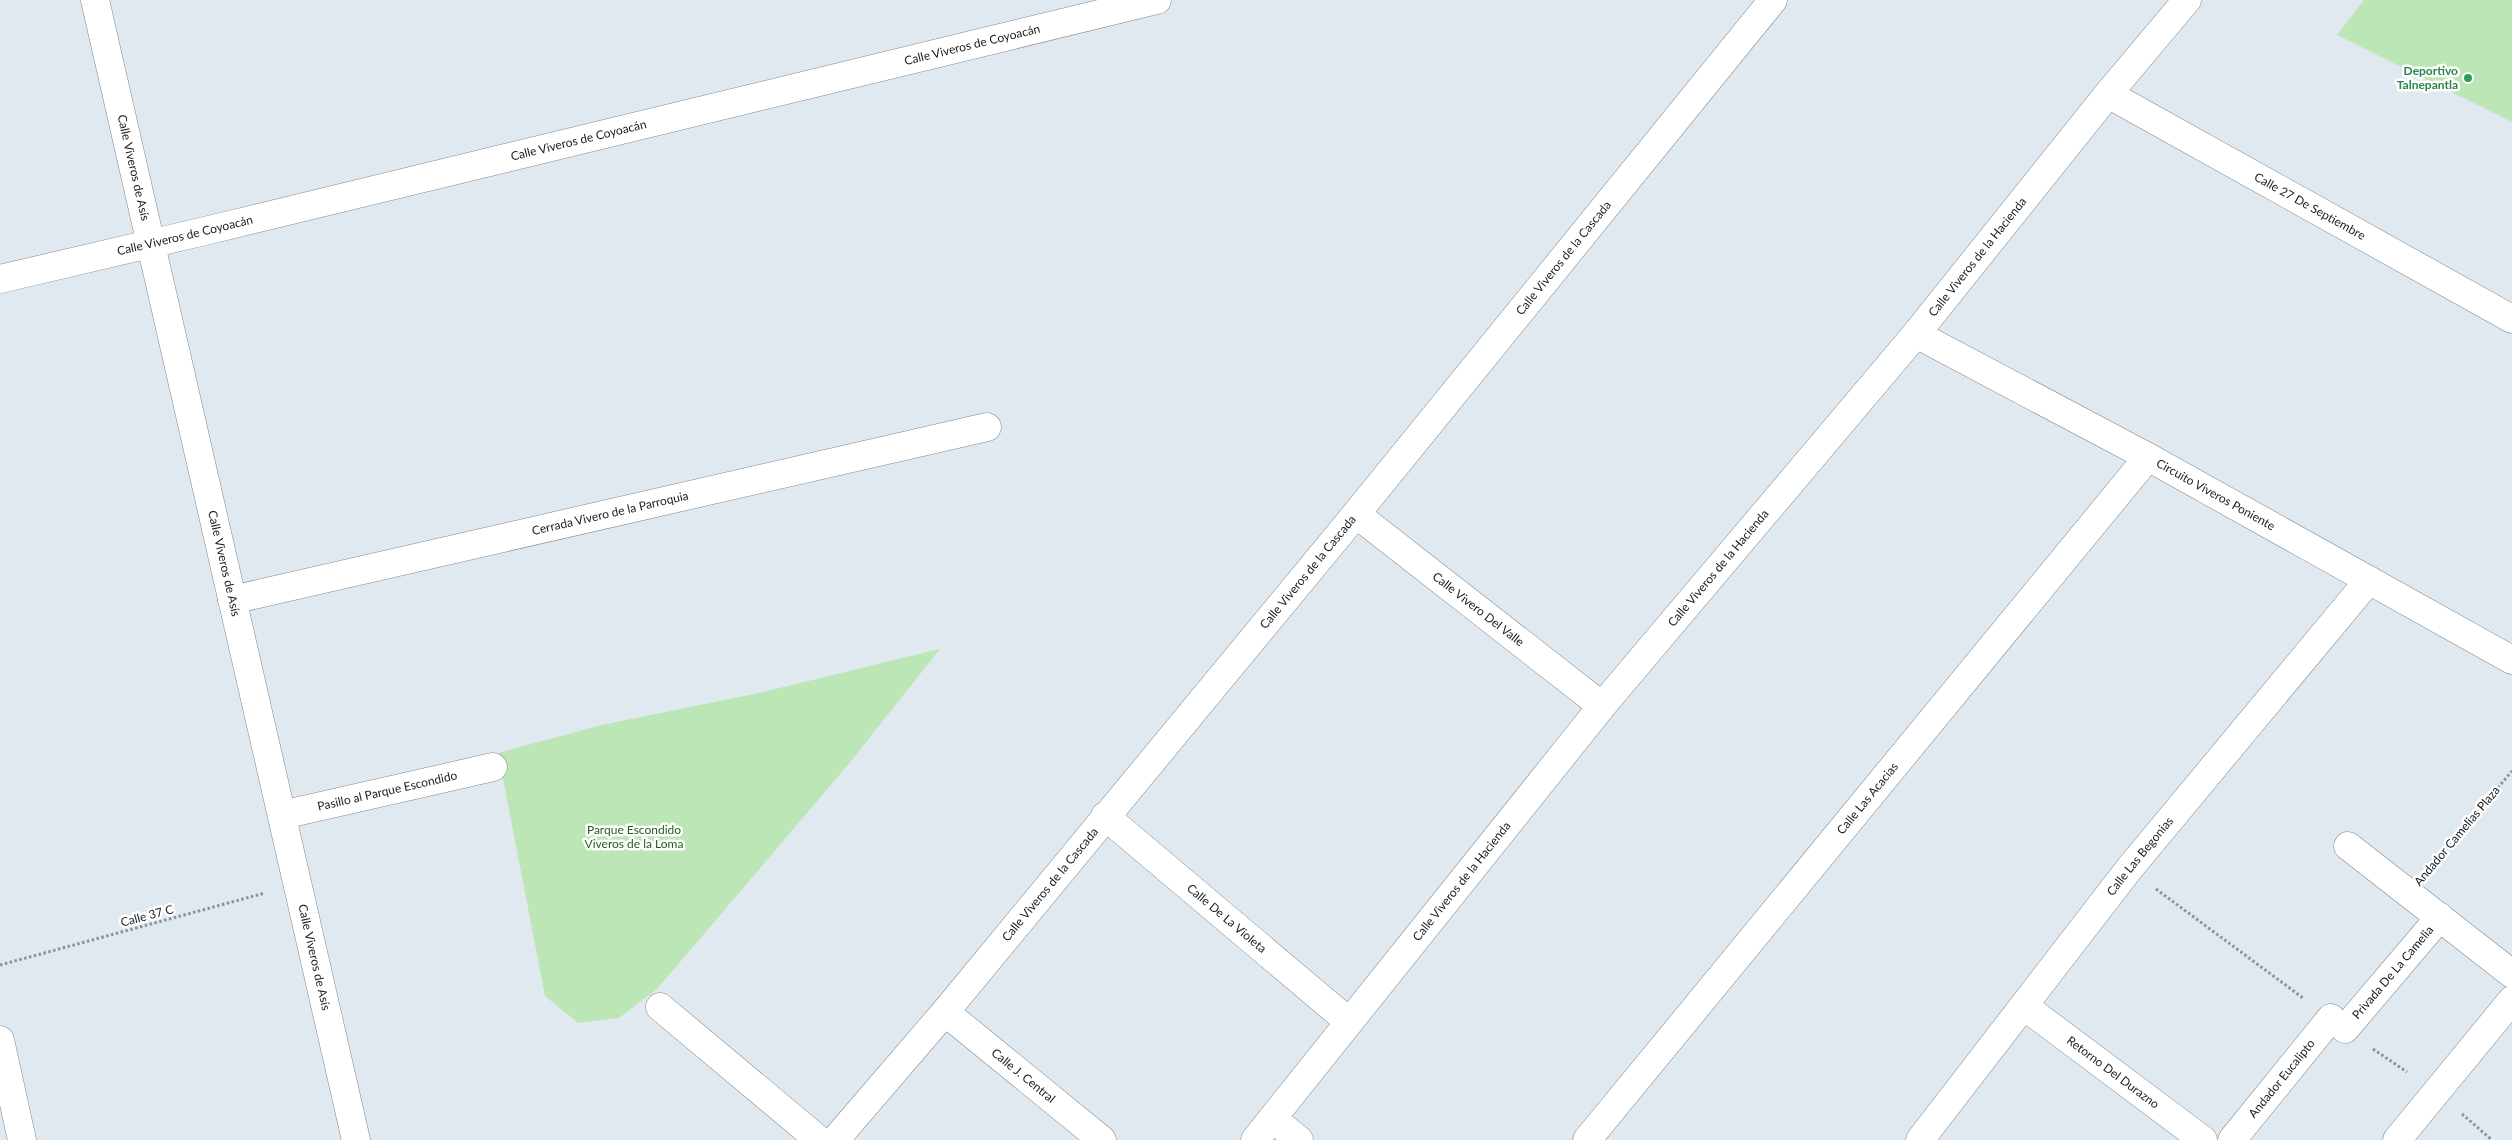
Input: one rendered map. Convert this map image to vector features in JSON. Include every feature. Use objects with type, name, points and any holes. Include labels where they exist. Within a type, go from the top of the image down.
[{"type":"street","name":"Calle Viveros de Asís","points":[[95,0],[298,884],[360,1135]]},
{"type":"street","name":"Calle Viveros de Coyoacán","points":[[0,279],[152,244],[1157,0]]},
{"type":"street","name":"Calle Viveros de la Cascada","points":[[835,1140],[945,1012],[1356,514],[1773,0]]},
{"type":"street","name":"Calle Viveros de la Hacienda","points":[[1255,1140],[1348,1021],[1602,706],[1916,334],[2108,94],[2186,0]]},
{"type":"street","name":"Calle 27 De Septiembre","points":[[2108,94],[2512,319]]},
{"type":"street","name":"Circuito Viveros Poniente","points":[[1916,334],[2148,457],[2512,660]]},
{"type":"street","name":"Cerrada Vivero de la Parroquia","points":[[232,600],[988,427]]},
{"type":"street","name":"Calle Las Acacias","points":[[1587,1140],[2148,457]]},
{"type":"street","name":"Calle Vivero Del Valle","points":[[1356,514],[1602,706]]},
{"type":"street","name":"Calle Las Begonias","points":[[1920,1140],[2129,869],[2369,580]]},
{"type":"street","name":"Pasillo al Parque Escondido","points":[[282,815],[493,767]]},
{"type":"street","name":"Calle De La Violeta","points":[[1105,816],[1348,1021]]},
{"type":"street","points":[[2348,846],[2409,893]]},
{"type":"street","name":"Andador Camelias Plaza","points":[[2409,893],[2512,974]]},
{"type":"street","name":"Privada De La Camelia","points":[[2338,1024],[2440,917]]},
{"type":"street","points":[[2397,1140],[2512,1000]]},
{"type":"street","name":"Retorno Del Durazno","points":[[2024,1006],[2203,1140]]},
{"type":"street","points":[[660,1007],[819,1140]]},
{"type":"street","name":"Calle J. Central","points":[[945,1012],[1102,1140]]},
{"type":"street","name":"Andador Eucalipto","points":[[2232,1140],[2338,1024]]},
{"type":"street","points":[[0,1040],[22,1140]]},
{"type":"street","points":[[1273,1119],[1299,1140]]},
{"type":"path","name":"Andador Camelias Plaza","points":[[2409,893],[2512,771]]},
{"type":"path","name":"Calle 37 C","points":[[0,965],[298,884]]},
{"type":"green space","name":"Deportivo Talnepantla","points":[[2364,0],[2512,0],[2512,122],[2337,35]]},
{"type":"green space","name":"Parque Escondido Viveros de la Loma","points":[[940,649],[847,766],[657,989],[619,1018],[578,1023],[545,996],[498,753],[602,725],[759,693]]},
{"type":"place","name":"Deportivo Talnepantla","points":[[2468,78]]}]
